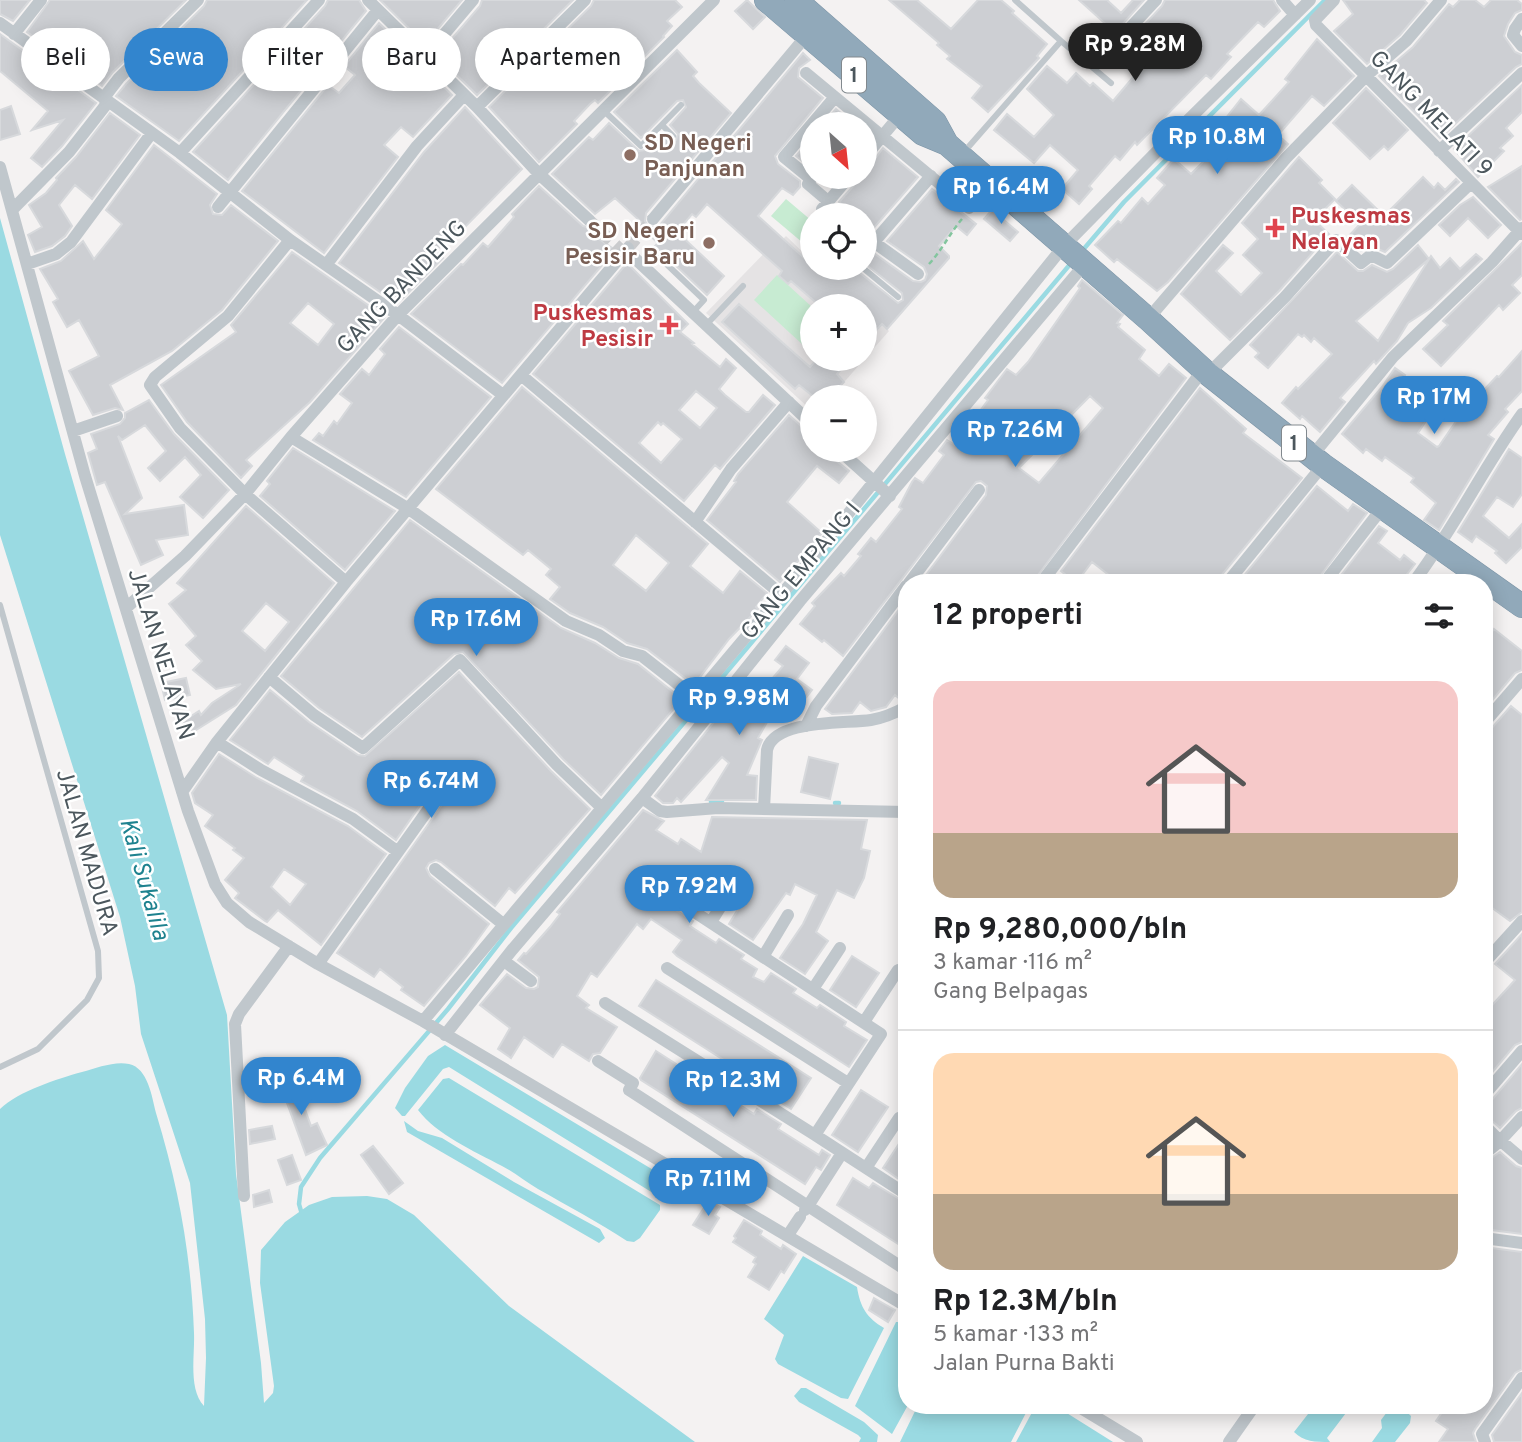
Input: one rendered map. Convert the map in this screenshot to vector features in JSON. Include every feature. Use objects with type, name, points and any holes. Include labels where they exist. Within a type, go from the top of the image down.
[{"type":"highway","name":"1","points":[[766,0],[923,134],[954,150],[1148,318],[1205,372],[1381,510],[1440,546],[1478,574]]},
{"type":"highway","name":"1","points":[[796,0],[935,122],[954,150]]},
{"type":"highway","name":"1","points":[[1493,585],[1522,606]]},
{"type":"street","points":[[15,34],[41,0]]},
{"type":"street","points":[[13,209],[69,152],[105,106],[106,95],[119,78],[198,0]]},
{"type":"street","points":[[180,153],[319,0]]},
{"type":"street","points":[[449,28],[473,0]]},
{"type":"street","points":[[477,107],[585,0]]},
{"type":"street","name":"GANG BANDENG","points":[[126,608],[185,556],[245,494],[398,315],[714,0]]},
{"type":"street","points":[[1128,30],[1156,0]]},
{"type":"street","points":[[1282,0],[1295,15]]},
{"type":"street","points":[[425,1022],[496,938],[503,924],[614,808],[790,594],[882,489],[1175,133],[1310,0]]},
{"type":"street","name":"GANG MELATI 9","points":[[1334,0],[1315,20],[1316,25],[1470,184],[1521,231]]},
{"type":"street","points":[[1148,318],[1286,158],[1366,76],[1406,41],[1441,0]]},
{"type":"street","points":[[218,207],[374,4],[397,28]]},
{"type":"street","points":[[1522,19],[1513,35],[1522,46]]},
{"type":"street","points":[[0,23],[180,153],[290,240],[398,315],[503,394]]},
{"type":"street","points":[[653,219],[807,35]]},
{"type":"street","points":[[806,73],[969,208]]},
{"type":"street","points":[[1438,151],[1522,73]]},
{"type":"street","points":[[460,91],[539,174],[589,220]]},
{"type":"street","points":[[326,265],[412,153],[464,95]]},
{"type":"street","points":[[821,203],[808,184],[811,179],[784,157],[835,97]]},
{"type":"street","points":[[877,143],[900,115]]},
{"type":"street","points":[[27,264],[56,254],[71,242],[151,134]]},
{"type":"street","name":"JALAN NELAYAN","points":[[0,167],[73,431],[126,608],[182,792],[221,894],[239,915],[318,964],[425,1022],[898,1299]]},
{"type":"street","points":[[877,231],[931,176]]},
{"type":"street","points":[[1048,574],[1205,372],[1285,297],[1336,240],[1361,263],[1371,255],[1387,263],[1470,184]]},
{"type":"street","points":[[829,203],[840,189]]},
{"type":"street","points":[[1234,574],[1393,357],[1521,231]]},
{"type":"street","points":[[290,240],[228,316],[155,377],[150,385],[180,428],[245,494],[346,582]]},
{"type":"street","points":[[877,245],[918,274]]},
{"type":"street","points":[[182,792],[217,743],[346,582],[625,251],[800,413]]},
{"type":"street","name":"GANG EMPANG I","points":[[443,1034],[509,953],[614,808],[642,797],[702,703],[1074,256]]},
{"type":"street","points":[[521,375],[695,522],[790,594]]},
{"type":"street","points":[[695,522],[731,469],[789,402]]},
{"type":"street","points":[[1420,574],[1440,546],[1490,459],[1522,414]]},
{"type":"street","points":[[73,431],[117,416]]},
{"type":"street","points":[[292,437],[410,509],[566,621],[599,635],[623,651],[642,656],[702,703]]},
{"type":"street","points":[[852,462],[882,489]]},
{"type":"street","points":[[916,574],[979,490]]},
{"type":"street","points":[[1331,574],[1381,510]]},
{"type":"street","points":[[806,726],[816,706],[898,597]]},
{"type":"street","points":[[269,677],[314,715],[363,748],[460,660],[557,765],[614,808]]},
{"type":"street","points":[[1493,713],[1522,680]]},
{"type":"street","points":[[764,809],[769,742],[781,732],[806,726],[874,719],[898,710]]},
{"type":"street","points":[[217,743],[261,770],[353,818],[397,850]]},
{"type":"street","points":[[642,797],[656,808],[667,812],[718,808],[898,812]]},
{"type":"street","points":[[318,964],[435,800]]},
{"type":"street","points":[[435,869],[503,924]]},
{"type":"street","points":[[711,922],[729,893]]},
{"type":"street","points":[[673,898],[881,1034],[815,1135]]},
{"type":"street","points":[[763,957],[788,915]]},
{"type":"street","points":[[1493,953],[1522,922]]},
{"type":"street","points":[[496,938],[531,981]]},
{"type":"street","points":[[244,1196],[235,1024],[239,1014],[289,946]]},
{"type":"street","points":[[813,989],[840,948]]},
{"type":"street","points":[[667,968],[848,1083]]},
{"type":"street","points":[[864,1022],[898,970]]},
{"type":"street","points":[[605,1003],[898,1190]]},
{"type":"street","points":[[1493,1085],[1522,1051]]},
{"type":"street","points":[[598,1061],[633,1083],[629,1090],[805,1211],[898,1265]]},
{"type":"street","points":[[1493,1147],[1522,1117]]},
{"type":"street","points":[[866,1168],[898,1120]]},
{"type":"street","points":[[1493,1134],[1522,1159]]},
{"type":"street","points":[[788,1235],[842,1153]]},
{"type":"street","points":[[1493,1239],[1522,1243]]},
{"type":"street","points":[[1482,1437],[1522,1378]]},
{"type":"street","points":[[1091,1414],[1137,1442]]},
{"type":"street","points":[[1229,1442],[1249,1414]]},
{"type":"lane","points":[[1015,0],[1111,83]]},
{"type":"lane","points":[[954,150],[1061,41]]},
{"type":"lane","points":[[603,110],[641,146],[681,105]]},
{"type":"lane","points":[[662,125],[673,136]]},
{"type":"lane","points":[[657,255],[704,300],[693,312]]},
{"type":"lane","points":[[877,280],[898,297]]},
{"type":"lane","points":[[707,324],[743,286]]},
{"type":"lane","name":"JALAN MADURA","points":[[0,605],[98,951],[99,978],[86,1000],[38,1048],[0,1067]]},
{"type":"path","points":[[918,274],[940,251],[969,208]]},
{"type":"shaded area","points":[[786,236],[800,249],[800,280],[833,280],[849,294],[800,294],[800,371],[854,371],[842,385],[800,385],[800,400],[706,313],[780,237],[782,240]]},
{"type":"shaded area","points":[[877,320],[889,331],[877,345]]},
{"type":"green space","points":[[786,199],[800,211],[800,240],[771,216]]},
{"type":"green space","points":[[777,275],[800,296],[800,342],[754,300]]},
{"type":"water","name":"Kali Sukalila","points":[[0,218],[65,454],[227,1015],[236,1174],[264,1403],[273,1393],[274,1386],[260,1283],[261,1250],[285,1222],[309,1205],[332,1197],[367,1196],[387,1199],[414,1215],[509,1306],[695,1442],[0,1442],[0,1109],[39,1086],[117,1063],[135,1067],[145,1077],[171,1168],[182,1222],[190,1276],[194,1381],[204,1406],[206,1358],[205,1319],[190,1183],[141,1034],[135,986],[120,917],[0,535]]},
{"type":"water","points":[[445,1045],[675,1183],[675,1191],[667,1199],[661,1198],[449,1067],[443,1069],[405,1116],[402,1116],[395,1108],[405,1088],[428,1056]]},
{"type":"water","points":[[449,1078],[660,1205],[660,1210],[640,1238],[634,1242],[627,1241],[435,1127],[418,1110],[443,1079]]},
{"type":"water","points":[[404,1121],[418,1131],[442,1138],[514,1182],[600,1229],[605,1238],[599,1243],[407,1132]]},
{"type":"water","points":[[803,1256],[857,1287],[865,1311],[884,1328],[848,1399],[841,1398],[778,1364],[775,1359],[784,1335],[764,1319]]},
{"type":"water","points":[[898,1322],[898,1414],[903,1414],[892,1434],[855,1406]]},
{"type":"water","points":[[801,1388],[806,1388],[864,1422],[878,1435],[877,1442],[859,1442],[861,1438],[858,1435],[799,1402],[794,1396]]},
{"type":"water","points":[[914,1414],[1025,1414],[1011,1442],[900,1442]]},
{"type":"water","points":[[1031,1414],[1068,1414],[1113,1442],[1016,1442]]},
{"type":"water","points":[[1308,1414],[1345,1414],[1327,1438],[1330,1442],[1306,1440],[1294,1432]]},
{"type":"water","points":[[1386,1414],[1411,1416],[1410,1423],[1395,1442],[1372,1442],[1382,1428],[1381,1420]]},
{"type":"building","points":[[0,0],[30,0],[13,21],[0,14]]},
{"type":"building","points":[[50,0],[186,0],[158,28],[124,28],[124,61],[110,76],[110,28],[30,28]]},
{"type":"building","points":[[207,0],[307,0],[282,28],[242,28],[242,72],[228,87],[228,28],[182,28]]},
{"type":"building","points":[[328,0],[359,0],[366,11],[348,33],[348,28],[305,28]]},
{"type":"building","points":[[380,0],[462,0],[438,28],[409,28]]},
{"type":"building","points":[[482,0],[573,0],[545,28],[475,28],[475,91],[481,91],[477,95],[461,79],[461,28]]},
{"type":"building","points":[[594,0],[675,0],[682,7],[667,21],[672,26],[664,37],[645,56],[645,28],[569,28]]},
{"type":"building","points":[[747,0],[765,17],[753,29],[735,11]]},
{"type":"building","points":[[889,0],[917,0],[951,29],[978,0],[1001,0],[1047,44],[1037,56],[1039,58],[988,112],[972,98],[982,86],[947,59],[950,56],[937,45],[939,43]]},
{"type":"building","points":[[1079,0],[1107,0],[1121,13],[1133,0],[1144,0],[1120,27],[1122,36],[1127,39],[1134,36],[1165,0],[1273,0],[1280,11],[1264,27],[1258,22],[1227,54],[1231,57],[1211,79],[1206,75],[1137,145],[1135,142],[1120,160],[1115,156],[1089,186],[1092,189],[1079,204],[1062,189],[1078,170],[1050,145],[1034,163],[994,130],[1007,114],[1034,137],[1054,115],[1027,89],[1047,66],[1067,83],[1076,73],[1090,86],[1093,83],[1113,101],[1135,75],[1116,59],[1129,45]]},
{"type":"building","points":[[1343,0],[1424,0],[1427,3],[1400,35],[1367,64],[1334,31],[1353,14]]},
{"type":"building","points":[[1460,0],[1475,0],[1484,7],[1491,0],[1517,0],[1522,4],[1522,10],[1515,13],[1504,36],[1515,52],[1522,55],[1522,64],[1440,138],[1379,76],[1413,47],[1449,4],[1453,7]]},
{"type":"building","points":[[0,34],[21,49],[21,88],[0,71]]},
{"type":"building","points":[[1317,39],[1354,76],[1324,106],[1312,96],[1278,135],[1288,144],[1168,282],[1157,291],[1117,259],[1114,262],[1095,245],[1118,221],[1121,223],[1142,198],[1148,204],[1165,185],[1157,178],[1174,159],[1191,174],[1208,157],[1221,139],[1214,133],[1241,99],[1259,115],[1289,82],[1285,79]]},
{"type":"building","points":[[362,44],[362,91],[448,91],[452,95],[413,137],[401,127],[384,145],[398,157],[324,253],[242,191],[323,91],[348,91],[348,83],[355,75],[348,69],[348,61]]},
{"type":"building","points":[[677,50],[697,72],[693,76],[699,83],[731,113],[646,213],[645,221],[648,226],[660,225],[803,53],[810,60],[799,68],[798,77],[823,98],[811,112],[800,112],[800,126],[775,156],[778,164],[800,181],[800,187],[793,195],[782,188],[758,216],[800,254],[800,280],[869,280],[898,303],[903,300],[902,293],[877,273],[877,255],[913,281],[925,280],[927,274],[924,267],[887,241],[932,189],[976,224],[967,235],[956,226],[939,246],[949,258],[887,329],[882,324],[877,329],[877,294],[806,294],[791,281],[788,284],[779,276],[782,271],[707,204],[696,217],[692,214],[677,232],[724,276],[707,295],[655,246],[658,243],[648,234],[651,231],[615,198],[595,214],[552,174],[589,137],[593,140],[609,123],[639,151],[645,150],[662,133],[671,141],[676,140],[678,134],[670,125],[686,107],[683,100],[677,101],[641,138],[614,112],[635,91],[645,91],[645,81]]},
{"type":"building","points":[[1522,85],[1522,112],[1506,128],[1513,136],[1500,148],[1504,151],[1478,177],[1454,149]]},
{"type":"building","points":[[124,86],[124,91],[224,91],[179,141],[116,96]]},
{"type":"building","points":[[1366,88],[1408,130],[1388,150],[1384,146],[1370,159],[1333,123]]},
{"type":"building","points":[[24,91],[79,91],[96,103],[42,167],[31,158],[63,120],[32,130],[48,111]]},
{"type":"building","points":[[248,91],[301,91],[228,180],[193,152]]},
{"type":"building","points":[[505,91],[610,91],[598,103],[595,100],[590,104],[574,121],[577,124],[539,162],[489,107]]},
{"type":"building","points":[[11,106],[20,134],[0,140],[0,110]]},
{"type":"building","points":[[465,107],[522,169],[455,237],[451,233],[436,251],[443,258],[397,304],[339,263],[424,152]]},
{"type":"building","points":[[110,113],[140,135],[92,199],[75,185],[59,205],[72,226],[65,236],[52,246],[35,252],[28,235],[42,227],[29,205],[46,193]]},
{"type":"building","points":[[154,145],[217,194],[210,205],[213,214],[222,215],[231,205],[278,241],[222,310],[172,351],[110,385],[123,410],[115,408],[93,415],[69,371],[99,356],[79,320],[67,327],[53,302],[58,299],[40,269],[61,261],[83,241],[94,259],[122,224],[106,210]]},
{"type":"building","points":[[883,148],[918,177],[877,224],[877,203],[839,202],[851,189],[877,189],[877,156]]},
{"type":"building","points":[[1299,157],[1322,180],[1319,183],[1335,199],[1314,220],[1329,234],[1279,291],[1230,340],[1181,294],[1223,245],[1233,253],[1216,271],[1241,295],[1262,273],[1243,255],[1258,239],[1242,223]]},
{"type":"building","points":[[1522,166],[1522,219],[1520,220],[1488,187]]},
{"type":"building","points":[[1423,177],[1434,188],[1438,183],[1445,190],[1456,179],[1459,182],[1385,252],[1371,246],[1361,251],[1347,238],[1360,224],[1336,201],[1352,185],[1384,216]]},
{"type":"building","points":[[539,186],[583,226],[595,231],[592,234],[615,250],[502,383],[411,314],[483,243],[488,247],[514,217],[512,214]]},
{"type":"building","points":[[1473,197],[1501,225],[1488,238],[1468,218],[1450,236],[1439,225]]},
{"type":"building","points":[[992,210],[1018,232],[1010,241],[984,219]]},
{"type":"building","points":[[1522,243],[1522,275],[1512,285],[1520,293],[1503,310],[1499,305],[1441,366],[1423,349],[1448,325],[1443,321]]},
{"type":"building","points":[[1418,245],[1429,259],[1356,321],[1378,341],[1431,256],[1440,268],[1450,258],[1460,269],[1476,254],[1482,259],[1431,308],[1408,323],[1397,341],[1376,364],[1374,361],[1340,398],[1345,402],[1320,432],[1282,403],[1332,354],[1314,338],[1311,342],[1304,335],[1302,337],[1298,334],[1268,368],[1255,357],[1259,353],[1250,345],[1337,252],[1358,271],[1372,265],[1387,272]]},
{"type":"building","points":[[292,252],[385,317],[310,402],[246,460],[252,466],[241,478],[187,422],[161,385],[236,332],[231,325]],"holes":[[[308,303],[334,324],[318,345],[290,323]]]},
{"type":"building","points":[[627,263],[688,324],[680,332],[694,343],[692,344],[720,367],[726,359],[736,368],[719,389],[725,395],[746,412],[749,412],[763,395],[775,405],[720,469],[715,465],[684,501],[533,374]],"holes":[[[696,391],[717,408],[700,428],[679,410]],[[658,422],[682,439],[661,463],[639,443]]]},
{"type":"building","points":[[1082,280],[1123,315],[1117,323],[1120,324],[1118,327],[1145,350],[1139,359],[1159,376],[1169,364],[1186,378],[1039,574],[927,574],[986,495],[987,486],[981,481],[976,482],[906,574],[898,574],[898,584],[843,656],[824,640],[822,642],[800,624],[815,606],[812,603],[841,573],[844,576],[861,556],[858,554],[871,538],[876,542],[902,509],[899,507],[915,478],[923,483],[944,455],[939,451],[947,440],[955,445],[1007,369],[1016,375],[1028,362],[1080,288],[1078,286]],"holes":[[[1090,396],[1103,408],[1039,483],[1019,468]]]},
{"type":"building","points":[[739,304],[800,358],[800,371],[840,371],[837,374],[844,382],[841,385],[799,385],[795,389],[722,322]]},
{"type":"building","points":[[399,327],[491,397],[406,497],[313,440],[319,433],[323,436],[334,421],[337,424],[352,403],[340,394],[362,369],[369,375],[385,354],[380,349]]},
{"type":"building","points":[[1522,351],[1522,391],[1505,409],[1508,412],[1488,435],[1494,439],[1439,530],[1424,520],[1436,503],[1411,482],[1414,478],[1385,457],[1382,461],[1366,449],[1363,453],[1342,434],[1395,368],[1405,375],[1400,384],[1435,407],[1418,433],[1437,447],[1481,388],[1484,390],[1499,377]]},
{"type":"building","points":[[522,387],[708,544],[690,566],[723,593],[740,571],[767,593],[756,607],[758,609],[729,639],[694,685],[647,649],[627,643],[603,627],[570,613],[550,599],[560,587],[546,575],[551,569],[528,550],[523,555],[436,489]],"holes":[[[636,535],[669,563],[646,591],[613,565]]]},
{"type":"building","points":[[1200,388],[1246,429],[1243,433],[1302,478],[1222,574],[1107,574],[1092,562],[1083,574],[1065,574],[1061,571]]},
{"type":"building","points":[[149,400],[174,434],[229,490],[203,518],[180,497],[201,475],[185,457],[160,481],[148,468],[166,451],[145,425],[122,440],[118,436],[142,498],[125,514],[184,505],[188,535],[156,540],[163,555],[141,565],[105,482],[97,485],[88,453],[97,449],[91,434],[120,424],[125,413]]},
{"type":"building","points":[[789,415],[800,425],[800,462],[838,462],[849,471],[839,483],[817,466],[787,502],[822,533],[780,582],[707,520],[736,482],[734,481]]},
{"type":"building","points":[[293,448],[395,511],[345,570],[260,496],[270,484],[267,481]]},
{"type":"building","points":[[1509,449],[1522,458],[1522,494],[1513,507],[1497,497],[1483,516],[1509,538],[1522,524],[1522,547],[1506,563],[1495,553],[1497,551],[1476,536],[1472,542],[1458,532]]},
{"type":"building","points":[[1317,486],[1348,511],[1353,504],[1367,513],[1322,574],[1245,574]]},
{"type":"building","points":[[246,506],[334,583],[236,705],[188,735],[182,722],[199,711],[201,715],[212,703],[241,684],[216,689],[193,670],[202,661],[186,645],[196,636],[169,604],[186,590],[177,583]],"holes":[[[266,603],[289,622],[265,651],[242,631]]]},
{"type":"building","points":[[410,520],[561,628],[595,643],[619,658],[638,664],[682,699],[601,795],[563,759],[463,652],[454,654],[362,737],[319,708],[281,676]]},
{"type":"building","points":[[1379,526],[1387,531],[1378,543],[1400,560],[1404,555],[1415,564],[1407,574],[1342,574]]},
{"type":"building","points":[[898,611],[898,698],[895,695],[886,707],[871,711],[860,702],[852,713],[832,714],[825,709]]},
{"type":"building","points":[[1493,630],[1522,651],[1522,670],[1515,673],[1493,699]]},
{"type":"building","points":[[786,646],[809,663],[797,679],[812,690],[790,718],[775,708],[758,738],[762,740],[747,775],[757,776],[756,800],[706,800],[729,763],[722,757],[681,802],[677,798],[673,803],[663,803],[655,796],[722,712],[726,715],[746,688],[756,695],[763,684],[766,686],[783,666],[775,660]]},
{"type":"building","points":[[459,672],[590,809],[515,893],[509,888],[495,906],[441,862],[436,860],[429,863],[426,868],[430,876],[489,924],[424,1006],[401,990],[403,987],[380,969],[374,977],[337,953],[442,805],[443,796],[437,791],[428,794],[396,840],[357,811],[301,781],[304,776],[274,757],[268,764],[230,740],[270,690],[309,722],[358,755],[365,756]]},
{"type":"building","points":[[186,678],[190,695],[165,700],[161,683]]},
{"type":"building","points":[[1511,706],[1522,715],[1522,912],[1510,921],[1493,909],[1493,727]]},
{"type":"building","points":[[219,754],[257,778],[348,826],[386,854],[321,945],[278,910],[267,922],[235,898],[239,893],[225,880],[244,858],[205,826],[213,815],[195,803],[192,793]],"holes":[[[284,869],[306,884],[290,905],[271,887]]]},
{"type":"building","points":[[809,757],[838,764],[830,799],[801,792]]},
{"type":"building","points":[[643,810],[664,821],[656,830],[678,844],[681,839],[701,852],[712,817],[867,820],[861,849],[870,851],[864,878],[854,898],[837,890],[816,932],[828,941],[805,974],[780,958],[803,924],[817,895],[795,884],[790,895],[786,893],[753,940],[729,924],[749,891],[721,879],[703,907],[674,889],[668,891],[664,897],[668,905],[693,921],[690,926],[716,943],[719,939],[744,955],[741,959],[757,969],[753,977],[764,982],[771,973],[796,989],[793,993],[817,1008],[820,1005],[846,1022],[844,1026],[867,1040],[849,1067],[677,956],[673,952],[682,940],[651,919],[643,929],[637,924],[597,977],[591,973],[577,996],[589,1005],[586,1008],[617,1027],[600,1053],[593,1054],[589,1061],[562,1044],[553,1057],[524,1037],[511,1058],[498,1049],[510,1028],[480,1005],[507,974],[526,988],[538,987],[539,977],[518,960],[550,927],[560,914],[557,912]]},
{"type":"building","points":[[1522,934],[1522,1042],[1515,1045],[1493,1071],[1493,1004],[1515,980],[1495,964]]},
{"type":"building","points":[[852,956],[879,973],[856,1007],[830,990]]},
{"type":"building","points":[[656,980],[811,1078],[791,1109],[767,1094],[770,1090],[763,1085],[639,1006]]},
{"type":"building","points":[[656,1051],[754,1114],[757,1109],[781,1124],[778,1129],[819,1155],[822,1150],[830,1155],[821,1170],[816,1167],[805,1184],[641,1080]]},
{"type":"building","points":[[1522,1064],[1522,1108],[1500,1128],[1493,1122],[1493,1099]]},
{"type":"building","points":[[293,1076],[311,1126],[317,1123],[327,1145],[306,1155],[283,1092],[281,1093],[276,1081]]},
{"type":"building","points":[[861,1090],[888,1107],[858,1152],[832,1135]]},
{"type":"building","points":[[272,1126],[275,1139],[250,1144],[249,1130]]},
{"type":"building","points":[[898,1145],[898,1178],[883,1168]]},
{"type":"building","points":[[373,1146],[403,1183],[389,1194],[361,1155]]},
{"type":"building","points":[[1500,1152],[1522,1168],[1522,1234],[1493,1230],[1493,1157]]},
{"type":"building","points":[[292,1155],[301,1180],[287,1185],[278,1160]]},
{"type":"building","points":[[853,1178],[869,1188],[873,1183],[898,1198],[898,1244],[837,1205]]},
{"type":"building","points":[[269,1190],[272,1202],[254,1207],[253,1195]]},
{"type":"building","points":[[709,1200],[720,1207],[715,1215],[719,1218],[709,1234],[693,1225]]},
{"type":"building","points":[[744,1220],[762,1231],[760,1235],[781,1249],[783,1245],[796,1254],[769,1290],[748,1277],[756,1264],[753,1262],[756,1257],[733,1242]]},
{"type":"building","points":[[1493,1248],[1522,1252],[1522,1369],[1515,1373],[1493,1404]]},
{"type":"building","points":[[874,1298],[895,1310],[888,1322],[869,1310]]},
{"type":"building","points":[[1522,1393],[1522,1442],[1494,1442],[1492,1435]]},
{"type":"building","points":[[1441,1414],[1486,1414],[1473,1433],[1476,1442],[1439,1442],[1448,1429],[1436,1421]]},
{"type":"waterway","points":[[1082,251],[1124,202],[1325,0]]},
{"type":"waterway","points":[[301,1211],[301,1187],[320,1158],[448,1009],[511,928],[1072,262]]},
{"type":"waterway","points":[[711,802],[722,801]]},
{"type":"tunnel","points":[[628,248],[653,219]]},
{"type":"tunnel","points":[[589,220],[622,251]]},
{"type":"place","name":"SD Negeri Panjunan","points":[[630,155]]},
{"type":"place","name":"Puskesmas Nelayan","points":[[1275,228]]},
{"type":"place","name":"SD Negeri Pesisir Baru","points":[[709,243]]},
{"type":"place","name":"Puskesmas Pesisir","points":[[669,325]]}]
